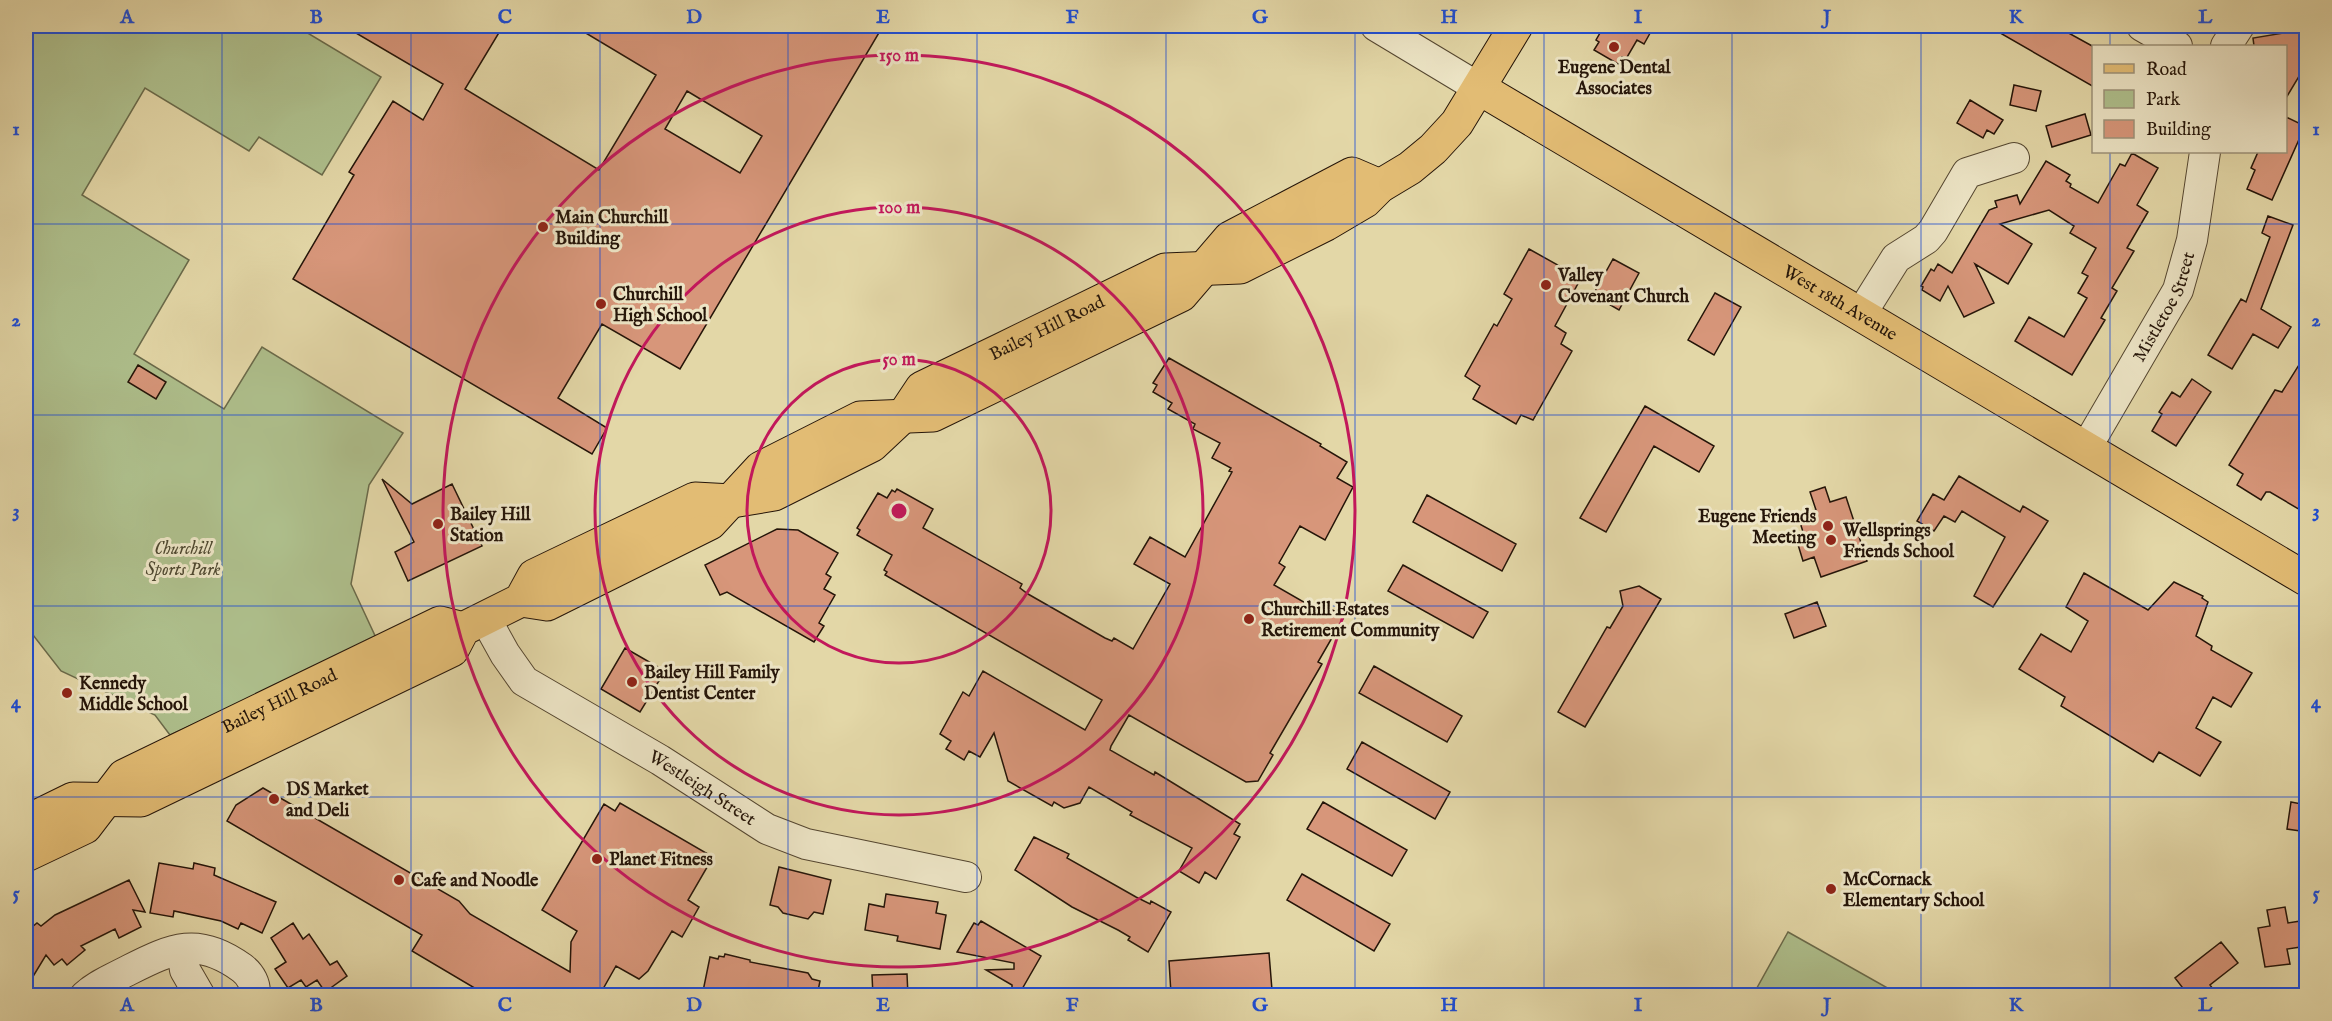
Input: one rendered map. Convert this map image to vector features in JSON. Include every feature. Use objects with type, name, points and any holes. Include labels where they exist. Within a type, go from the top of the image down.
[{"type":"main road","name":"Bailey Hill Road","points":[[26,822],[74,799],[141,800],[452,650],[474,624],[521,600],[534,576],[695,499],[732,501],[761,468],[785,455],[860,418],[904,415],[922,388],[1165,270],[1203,270],[1230,238],[1352,174],[1380,186],[1433,149],[1457,123],[1516,26]]},
{"type":"main road","name":"West 18th Avenue","points":[[1479,88],[2307,579]]},
{"type":"main road","name":"Bailey Hill Road","points":[[26,855],[85,827],[124,776],[440,623],[474,624]]},
{"type":"main road","points":[[285,729],[284,719],[293,693]]},
{"type":"street","name":"West 18th Avenue","points":[[1376,26],[1479,88]]},
{"type":"street","points":[[2142,26],[2175,45]]},
{"type":"street","points":[[2227,45],[2239,26]]},
{"type":"street","name":"Mistletoe Street","points":[[2086,448],[2178,290],[2192,240],[2205,153]]},
{"type":"street","points":[[1861,314],[1896,258],[1926,239],[1933,231],[1967,173],[2014,158]]},
{"type":"street","name":"Westleigh Street","points":[[474,624],[505,654],[524,681],[660,760],[767,829],[807,844],[966,877]]},
{"type":"street","points":[[85,996],[96,986],[167,951],[201,949],[226,957],[249,973],[255,991],[254,996]]},
{"type":"street","points":[[182,950],[185,970],[200,996]]},
{"type":"green space","name":"Churchill Sports Park","points":[[26,26],[296,26],[381,77],[322,175],[259,137],[249,151],[145,88],[82,195],[189,260],[134,354],[224,409],[262,347],[403,433],[369,485],[351,584],[377,640],[170,735],[155,715],[61,671],[26,626]]},
{"type":"green space","points":[[1788,932],[1900,995],[1753,995]]},
{"type":"building","name":"Main Churchill Building","points":[[344,26],[503,26],[465,89],[599,170],[656,75],[574,26],[883,26],[680,369],[602,324],[558,398],[607,428],[592,454],[293,279],[354,175],[349,172],[393,101],[423,120],[443,84]],"holes":[[[687,91],[762,136],[740,173],[665,129]]]},
{"type":"building","name":"Eugene Dental Associates","points":[[1604,26],[1654,26],[1644,44],[1637,40],[1626,59],[1622,57],[1618,64],[1594,50],[1599,42],[1596,40]]},
{"type":"building","points":[[1988,26],[2056,26],[2092,46],[2092,86]]},
{"type":"building","points":[[2307,29],[2307,63],[2287,96],[2287,45],[2254,45],[2253,38]]},
{"type":"building","points":[[2014,85],[2041,91],[2036,111],[2010,105]]},
{"type":"building","points":[[1970,100],[2003,120],[1994,134],[1987,130],[1983,138],[1957,123]]},
{"type":"building","points":[[2085,114],[2091,135],[2052,147],[2046,126]]},
{"type":"building","points":[[2287,117],[2305,126],[2272,200],[2247,189],[2255,170],[2251,168],[2258,153],[2287,153]]},
{"type":"building","points":[[2132,153],[2158,168],[2137,205],[2148,212],[2127,248],[2134,251],[2112,288],[2117,291],[2101,318],[2105,320],[2072,375],[2015,341],[2029,317],[2064,337],[2087,298],[2078,293],[2088,276],[2082,273],[2096,248],[2070,233],[2074,226],[2049,210],[2000,224],[2032,244],[2008,284],[1975,264],[1994,303],[1964,317],[1948,286],[1940,301],[1922,290],[1921,286],[1931,269],[1934,271],[1938,264],[1952,273],[1989,210],[1997,207],[1995,201],[2017,195],[2020,204],[2046,161],[2070,175],[2066,181],[2071,184],[2070,187],[2098,203],[2120,164],[2125,166]]},
{"type":"building","points":[[2268,216],[2293,225],[2261,309],[2291,327],[2278,348],[2253,334],[2232,369],[2208,355],[2241,299],[2246,302],[2270,237],[2262,233]]},
{"type":"building","points":[[1529,249],[1581,278],[1555,326],[1566,333],[1561,344],[1572,351],[1533,420],[1521,415],[1516,424],[1473,399],[1480,386],[1465,376],[1494,324],[1497,326],[1512,299],[1504,294]]},
{"type":"building","points":[[1613,259],[1639,273],[1619,310],[1593,295]]},
{"type":"building","points":[[1715,293],[1741,307],[1714,355],[1688,340]]},
{"type":"building","points":[[2307,352],[2307,514],[2270,492],[2266,492],[2261,500],[2237,485],[2243,474],[2229,465],[2275,390],[2282,392]]},
{"type":"building","name":"Churchill Estates Retirement Community","points":[[1169,358],[1321,444],[1320,446],[1347,462],[1337,478],[1353,487],[1325,540],[1300,526],[1279,563],[1285,567],[1274,585],[1314,608],[1318,601],[1344,617],[1318,662],[1322,664],[1270,753],[1273,755],[1258,781],[1246,782],[1129,715],[1111,746],[1110,750],[1154,775],[1155,772],[1240,824],[1234,834],[1240,837],[1216,879],[1205,872],[1199,883],[1179,871],[1192,848],[1130,815],[1132,812],[1089,787],[1080,803],[1064,808],[1054,802],[1052,806],[1008,781],[994,733],[980,757],[969,751],[964,760],[946,749],[951,741],[940,734],[963,692],[969,696],[983,671],[1085,730],[1102,700],[885,575],[887,572],[884,570],[892,555],[857,535],[860,530],[857,528],[878,493],[887,498],[892,490],[895,492],[897,489],[933,509],[923,528],[1022,584],[1020,588],[1028,594],[1105,638],[1112,641],[1114,638],[1133,649],[1170,584],[1134,564],[1150,537],[1185,557],[1232,472],[1229,471],[1231,468],[1212,458],[1220,443],[1193,429],[1195,424],[1168,409],[1172,403],[1153,392],[1157,385],[1153,383]]},
{"type":"building","points":[[138,365],[166,382],[156,399],[128,382]]},
{"type":"building","points":[[2192,379],[2211,392],[2176,446],[2152,431],[2162,414],[2159,412],[2172,392],[2180,397]]},
{"type":"building","points":[[1645,406],[1714,446],[1699,472],[1654,446],[1606,532],[1580,518]]},
{"type":"building","points":[[1959,476],[2020,512],[2023,506],[2048,521],[1993,607],[1974,596],[2005,537],[1962,511],[1955,522],[1944,516],[1934,531],[1917,521],[1933,494],[1944,500]]},
{"type":"building","name":"Bailey Hill Station","points":[[382,479],[412,504],[452,484],[482,546],[408,581],[395,552],[414,542]]},
{"type":"building","name":"Eugene Friends Meeting","points":[[1825,487],[1830,502],[1846,497],[1867,561],[1821,577],[1814,557],[1803,561],[1796,538],[1804,535],[1798,516],[1816,510],[1810,492]]},
{"type":"building","points":[[1427,495],[1516,544],[1502,571],[1413,522]]},
{"type":"building","points":[[777,529],[798,530],[838,553],[826,574],[831,577],[824,589],[835,595],[819,623],[824,626],[814,642],[727,592],[720,595],[705,565]]},
{"type":"building","points":[[1403,565],[1488,612],[1473,638],[1388,591]]},
{"type":"building","points":[[2084,573],[2148,610],[2174,582],[2203,596],[2202,598],[2208,602],[2196,636],[2212,646],[2211,650],[2252,673],[2231,707],[2213,697],[2196,728],[2221,742],[2200,776],[2159,752],[2153,762],[2061,706],[2065,697],[2019,669],[2041,634],[2071,652],[2088,621],[2066,607]]},
{"type":"building","points":[[1639,586],[1661,599],[1585,727],[1558,712],[1607,627],[1610,628],[1623,606],[1620,591]]},
{"type":"building","points":[[1817,602],[1826,626],[1794,638],[1785,614]]},
{"type":"building","name":"Bailey Hill Family Dentist Center","points":[[625,648],[665,671],[640,712],[601,689]]},
{"type":"building","points":[[1374,666],[1462,716],[1447,742],[1359,693]]},
{"type":"building","points":[[1362,742],[1450,792],[1435,819],[1347,769]]},
{"type":"building","points":[[263,788],[459,901],[470,914],[570,972],[571,942],[577,931],[542,910],[604,804],[615,811],[620,803],[713,857],[688,900],[699,907],[682,937],[672,931],[648,971],[639,979],[616,966],[599,996],[488,996],[412,951],[422,935],[227,821],[236,805]]},
{"type":"building","points":[[1323,802],[1407,850],[1392,876],[1307,829]]},
{"type":"building","points":[[2291,802],[2307,805],[2307,832],[2287,829]]},
{"type":"building","points":[[1034,837],[1069,854],[1067,858],[1136,897],[1150,904],[1151,901],[1171,912],[1148,952],[1128,940],[1130,937],[1072,907],[1015,870]]},
{"type":"building","points":[[159,863],[193,869],[194,863],[215,868],[214,875],[276,902],[262,933],[241,923],[238,929],[221,921],[174,911],[173,917],[150,913]]},
{"type":"building","points":[[779,867],[831,880],[823,914],[814,912],[808,919],[783,913],[778,907],[770,905]]},
{"type":"building","points":[[1302,874],[1390,924],[1374,951],[1287,900]]},
{"type":"building","points":[[129,880],[145,912],[133,910],[141,927],[119,938],[115,929],[81,946],[85,950],[67,965],[62,959],[54,965],[46,955],[26,988],[26,932],[37,923],[41,926],[55,915]]},
{"type":"building","points":[[886,894],[938,902],[936,913],[946,915],[940,949],[897,941],[898,936],[865,930],[869,904],[884,907]]},
{"type":"building","points":[[2285,907],[2288,923],[2307,920],[2307,946],[2287,949],[2290,964],[2265,967],[2258,928],[2270,926],[2267,910]]},
{"type":"building","points":[[981,921],[1041,956],[1018,996],[1012,996],[1012,985],[986,970],[1014,969],[1014,963],[957,952],[974,923],[978,925]]},
{"type":"building","points":[[293,923],[303,939],[309,934],[330,965],[337,961],[347,976],[325,992],[317,980],[306,987],[301,980],[288,988],[275,969],[286,962],[271,938]]},
{"type":"building","points":[[2221,942],[2238,963],[2210,985],[2218,996],[2189,996],[2175,978]]},
{"type":"building","points":[[1269,953],[1272,990],[1258,991],[1258,996],[1236,996],[1235,989],[1171,994],[1169,961]]},
{"type":"building","points":[[725,954],[750,960],[750,962],[808,973],[812,979],[820,981],[817,996],[702,996],[710,957],[718,959],[719,956],[724,957]]},
{"type":"building","points":[[907,974],[908,996],[873,996],[872,975]]},
{"type":"place","name":"Eugene Dental Associates","points":[[1614,47]]},
{"type":"place","name":"Main Churchill Building","points":[[543,227]]},
{"type":"place","name":"Valley Covenant Church","points":[[1546,285]]},
{"type":"place","name":"Churchill High School","points":[[601,304]]},
{"type":"place","name":"Bailey Hill Station","points":[[438,524]]},
{"type":"place","name":"Eugene Friends Meeting","points":[[1828,526]]},
{"type":"place","name":"Wellsprings Friends School","points":[[1831,540]]},
{"type":"place","name":"Churchill Estates Retirement Community","points":[[1249,619]]},
{"type":"place","name":"Bailey Hill Family Dentist Center","points":[[632,682]]},
{"type":"place","name":"Kennedy Middle School","points":[[67,693]]},
{"type":"place","name":"DS Market and Deli","points":[[274,799]]},
{"type":"place","name":"Planet Fitness","points":[[597,859]]},
{"type":"place","name":"Cafe and Noodle","points":[[399,880]]},
{"type":"place","name":"McCornack Elementary School","points":[[1831,889]]}]
